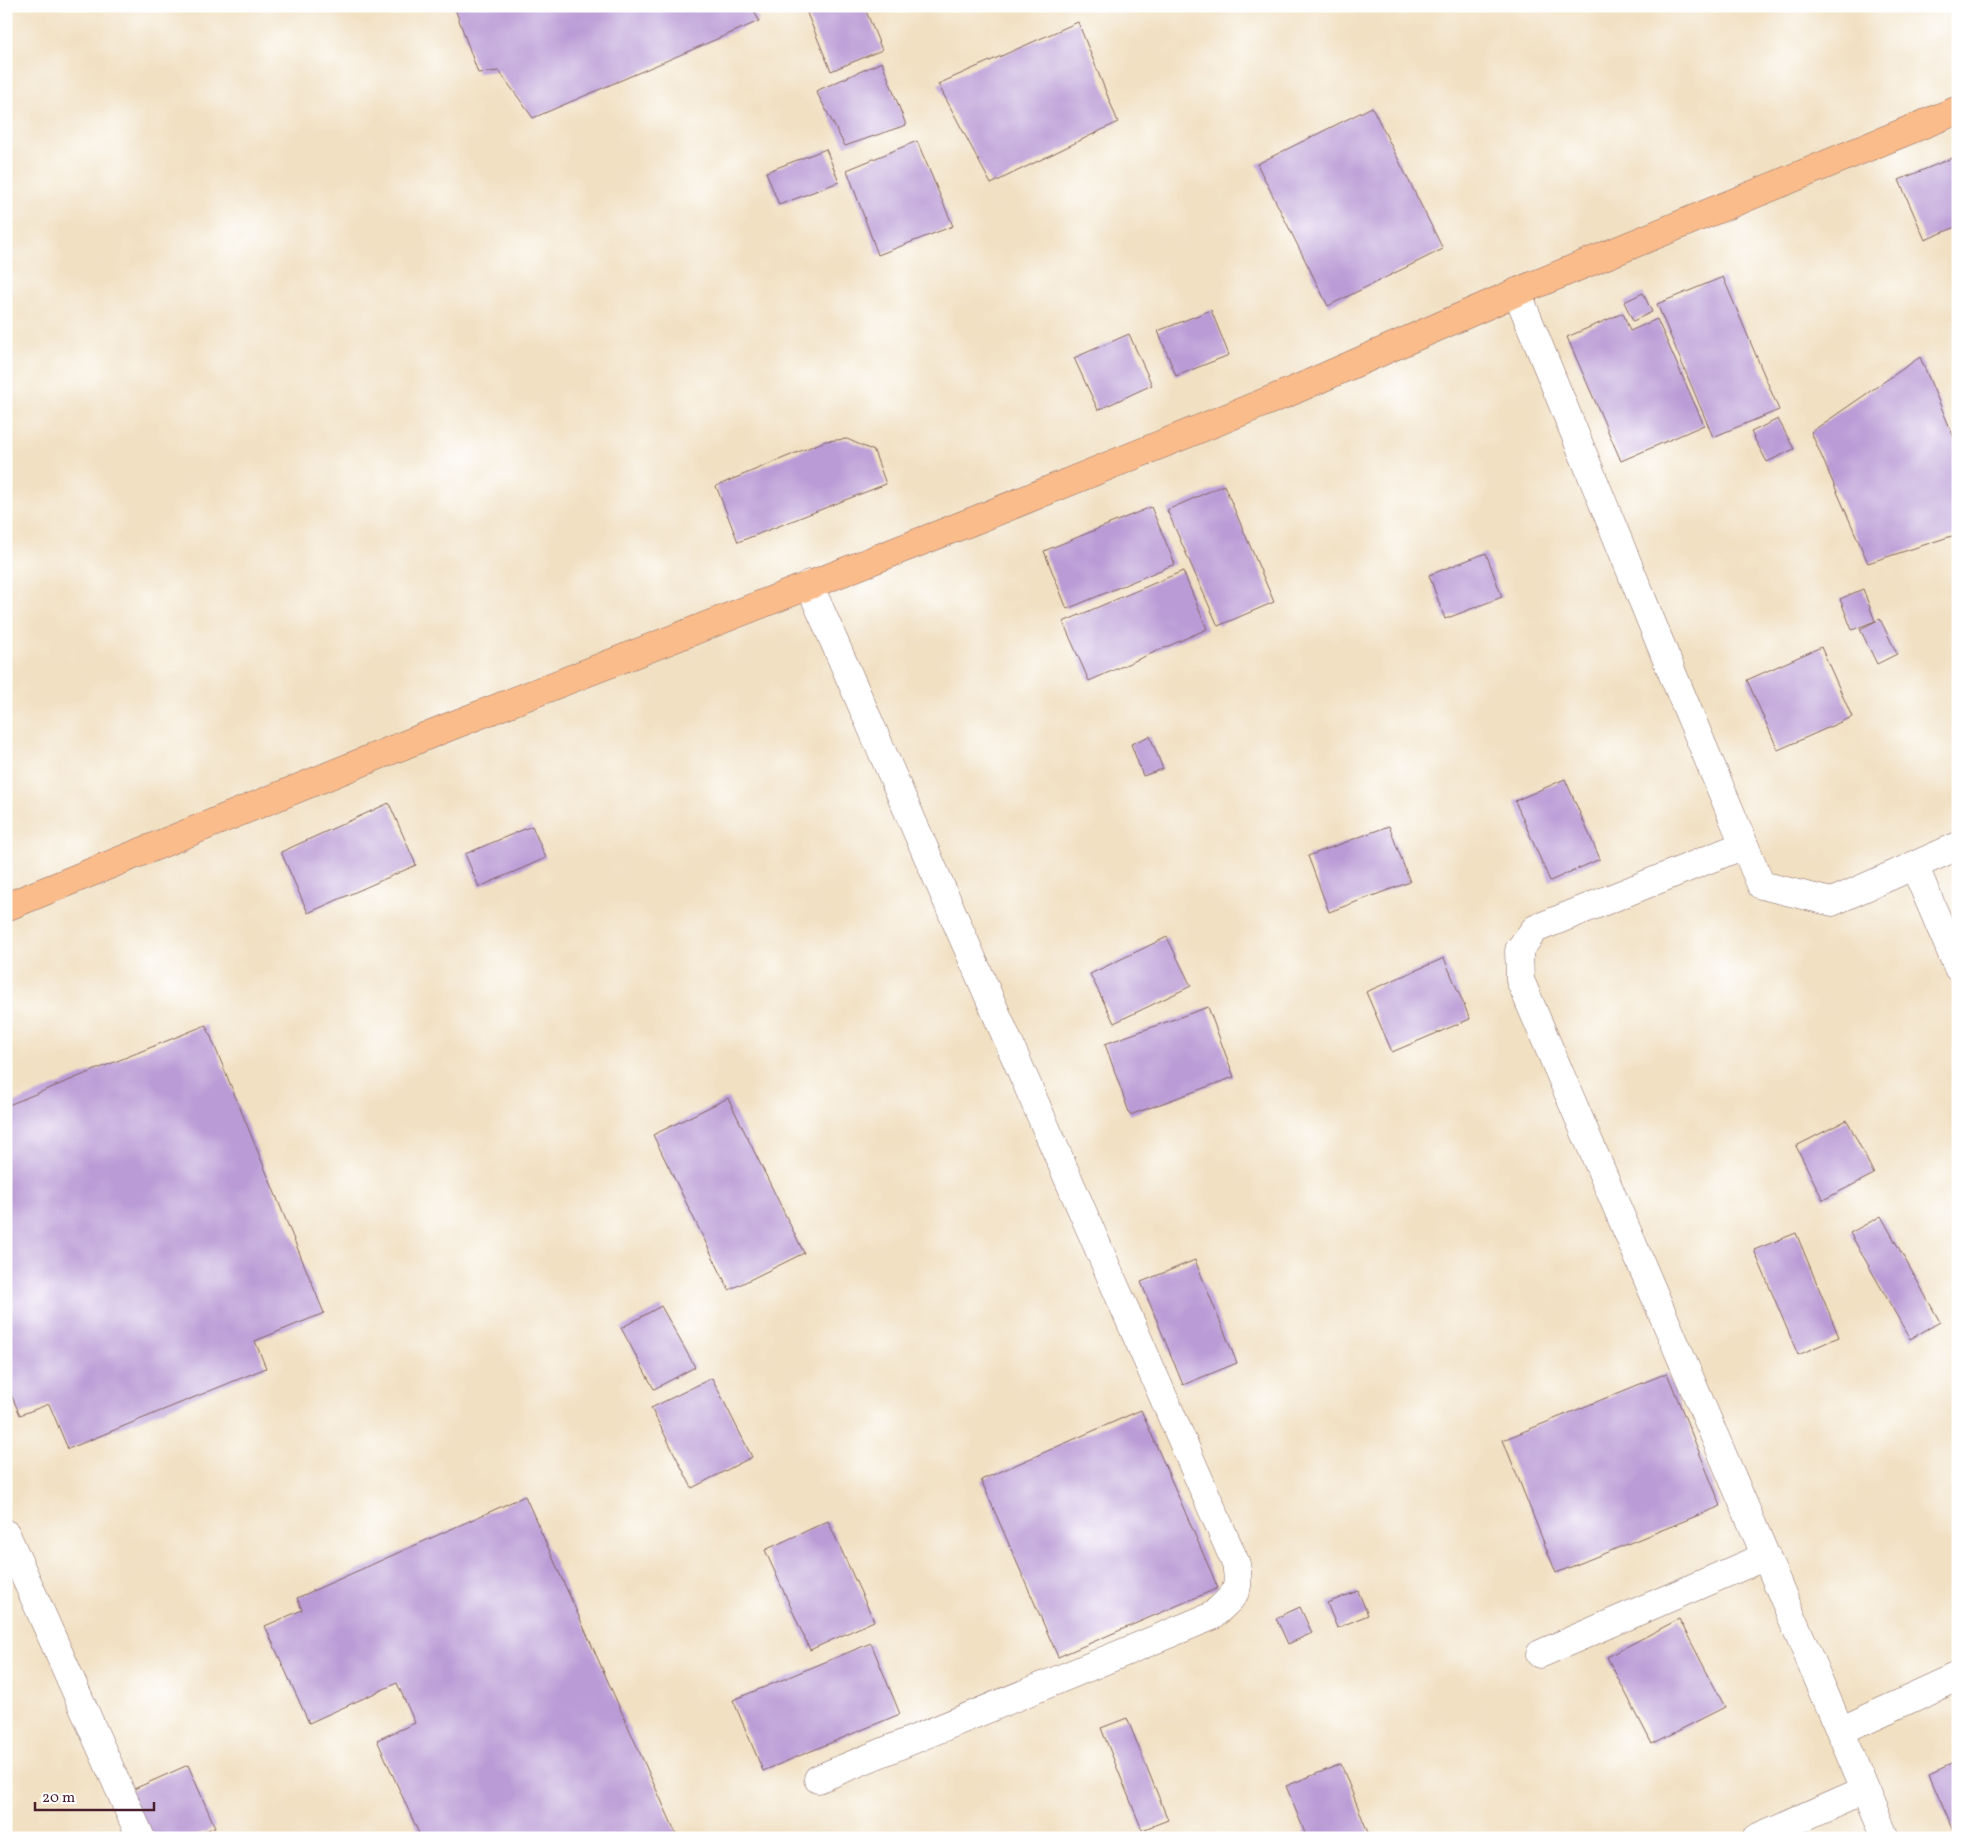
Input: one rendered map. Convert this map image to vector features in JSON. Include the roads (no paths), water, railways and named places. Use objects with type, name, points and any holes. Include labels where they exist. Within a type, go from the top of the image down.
[{"type":"main road","points":[[6,907],[446,728],[978,519],[1290,392],[1517,292],[1958,110]]},
{"type":"street","points":[[1517,292],[1761,885],[1832,902],[1958,846]]},
{"type":"street","points":[[809,584],[1236,1564],[1239,1580],[1234,1596],[1212,1616],[818,1779]]},
{"type":"street","points":[[1744,845],[1535,929],[1519,950],[1520,980],[1886,1838]]},
{"type":"street","points":[[1914,866],[1958,968]]},
{"type":"street","points":[[6,1534],[141,1838]]},
{"type":"street","points":[[1540,1654],[1766,1556]]},
{"type":"street","points":[[1840,1731],[1958,1677]]},
{"type":"street","points":[[1756,1838],[1865,1790]]}]
